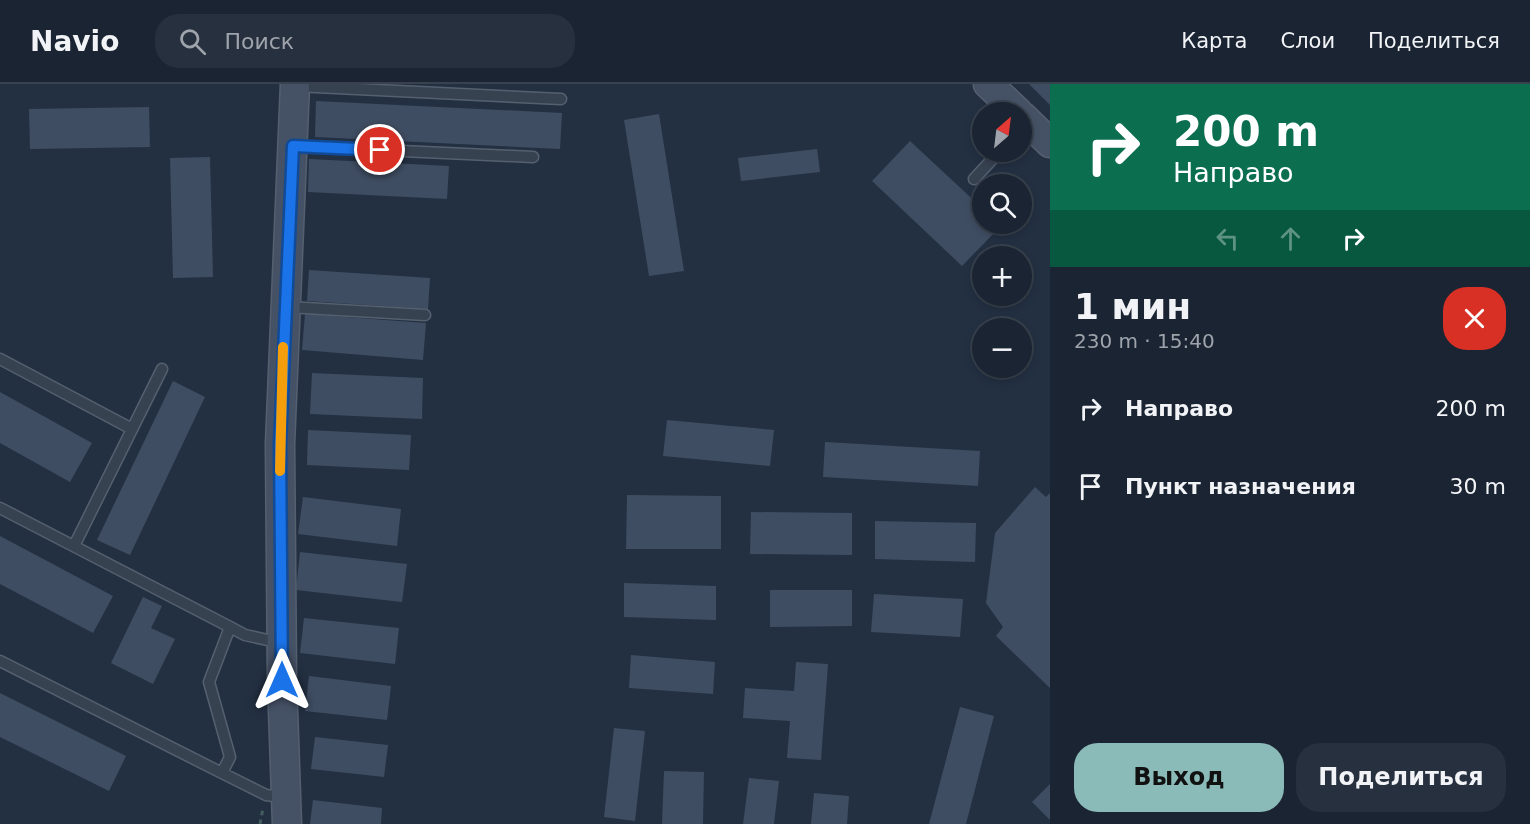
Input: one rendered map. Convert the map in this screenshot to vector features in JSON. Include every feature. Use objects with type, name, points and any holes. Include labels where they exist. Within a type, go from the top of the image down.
[{"type":"street","points":[[988,84],[1005,102]]},
{"type":"street","points":[[286,810],[281,643],[280,444],[295,85]]},
{"type":"street","points":[[1032,128],[1050,143]]},
{"type":"lane","points":[[295,85],[561,99]]},
{"type":"lane","points":[[293,146],[533,158]]},
{"type":"lane","points":[[979,174],[990,162]]},
{"type":"lane","points":[[284,307],[425,315]]},
{"type":"lane","points":[[0,359],[132,429]]},
{"type":"lane","points":[[74,546],[162,369]]},
{"type":"lane","points":[[0,508],[245,635],[281,643]]},
{"type":"lane","points":[[222,773],[230,757],[209,682],[230,627]]},
{"type":"lane","points":[[0,661],[266,795],[286,810]]},
{"type":"building","points":[[1029,84],[1050,84],[1050,105]]},
{"type":"building","points":[[316,101],[562,113],[560,149],[315,137]]},
{"type":"building","points":[[149,107],[150,147],[30,149],[29,109]]},
{"type":"building","points":[[659,114],[684,271],[649,276],[624,120]]},
{"type":"building","points":[[910,141],[972,199],[972,234],[993,234],[982,246],[972,246],[972,256],[962,266],[872,181]]},
{"type":"building","points":[[817,149],[820,172],[741,181],[738,158]]},
{"type":"building","points":[[210,157],[213,277],[173,278],[170,158]]},
{"type":"building","points":[[309,159],[449,166],[447,199],[308,192]]},
{"type":"building","points":[[309,270],[430,278],[428,309],[307,301]]},
{"type":"building","points":[[305,314],[426,323],[423,360],[302,350]]},
{"type":"building","points":[[312,373],[423,378],[422,419],[310,414]]},
{"type":"building","points":[[173,381],[205,397],[130,555],[97,540]]},
{"type":"building","points":[[0,392],[92,443],[70,482],[0,443]]},
{"type":"building","points":[[667,420],[774,430],[770,466],[663,456]]},
{"type":"building","points":[[308,430],[411,435],[409,470],[307,465]]},
{"type":"building","points":[[825,442],[980,451],[978,486],[823,477]]},
{"type":"building","points":[[1035,487],[1046,497],[1050,493],[1050,688],[996,636],[1003,627],[986,603],[995,533]]},
{"type":"building","points":[[627,495],[721,496],[721,549],[626,549]]},
{"type":"building","points":[[303,497],[401,509],[397,546],[298,534]]},
{"type":"building","points":[[751,512],[852,513],[852,555],[750,554]]},
{"type":"building","points":[[875,521],[976,523],[975,562],[875,559]]},
{"type":"building","points":[[0,536],[113,596],[93,633],[0,584]]},
{"type":"building","points":[[300,552],[407,564],[402,602],[296,590]]},
{"type":"building","points":[[624,583],[716,586],[716,620],[624,617]]},
{"type":"building","points":[[770,590],[852,590],[852,626],[770,627]]},
{"type":"building","points":[[874,594],[963,599],[960,637],[871,632]]},
{"type":"building","points":[[143,597],[162,606],[151,628],[175,639],[153,684],[111,663]]},
{"type":"building","points":[[304,618],[399,628],[395,664],[300,653]]},
{"type":"building","points":[[631,655],[715,662],[713,694],[629,688]]},
{"type":"building","points":[[796,662],[828,664],[821,760],[787,758],[790,721],[743,718],[745,688],[794,691]]},
{"type":"building","points":[[309,676],[391,686],[387,720],[305,711]]},
{"type":"building","points":[[0,693],[126,756],[109,791],[0,737]]},
{"type":"building","points":[[960,707],[994,716],[966,824],[929,824]]},
{"type":"building","points":[[614,728],[645,731],[635,821],[604,817]]},
{"type":"building","points":[[315,737],[388,745],[384,777],[311,769]]},
{"type":"building","points":[[664,771],[704,772],[703,824],[662,824]]},
{"type":"building","points":[[749,778],[779,781],[774,824],[743,824]]},
{"type":"building","points":[[1050,784],[1050,820],[1032,802]]},
{"type":"building","points":[[814,793],[849,796],[847,824],[811,824]]},
{"type":"building","points":[[313,800],[382,808],[381,824],[310,824]]},
{"type":"slow traffic","points":[[280,471],[283,347]]},
{"type":"route","points":[[282,680],[280,444],[284,307],[293,146],[380,150]]}]
